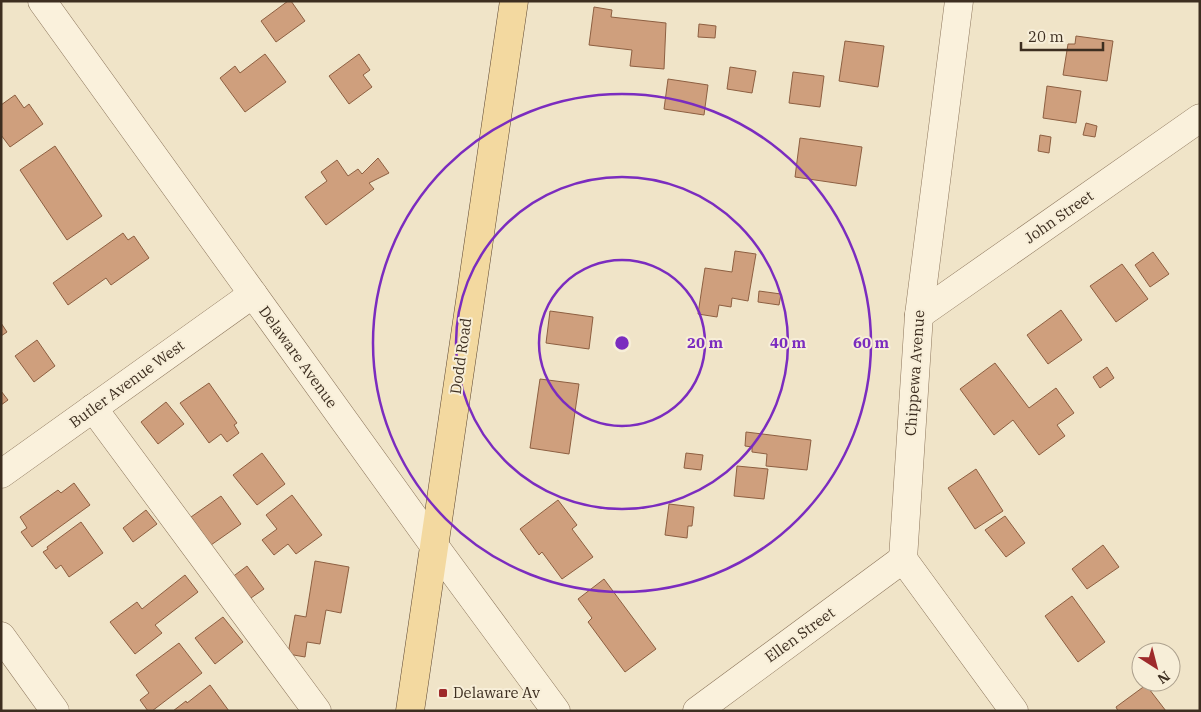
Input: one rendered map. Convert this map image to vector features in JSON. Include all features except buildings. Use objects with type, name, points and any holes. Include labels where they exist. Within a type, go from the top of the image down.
[{"type":"main road","name":"Dodd Road","points":[[410,711],[514,1]]},
{"type":"street","name":"Delaware Avenue","points":[[42,1],[433,544],[556,711]]},
{"type":"street","name":"Chippewa Avenue","points":[[903,559],[919,315],[959,1]]},
{"type":"street","name":"John Street","points":[[919,315],[1200,118]]},
{"type":"street","name":"Butler Avenue West","points":[[1,474],[253,294]]},
{"type":"street","points":[[93,408],[317,711]]},
{"type":"street","points":[[903,559],[1014,711]]},
{"type":"street","name":"Ellen Street","points":[[697,711],[903,559]]},
{"type":"street","points":[[1,636],[55,711]]},
{"type":"place","name":"Delaware Av","points":[[443,693]]}]
